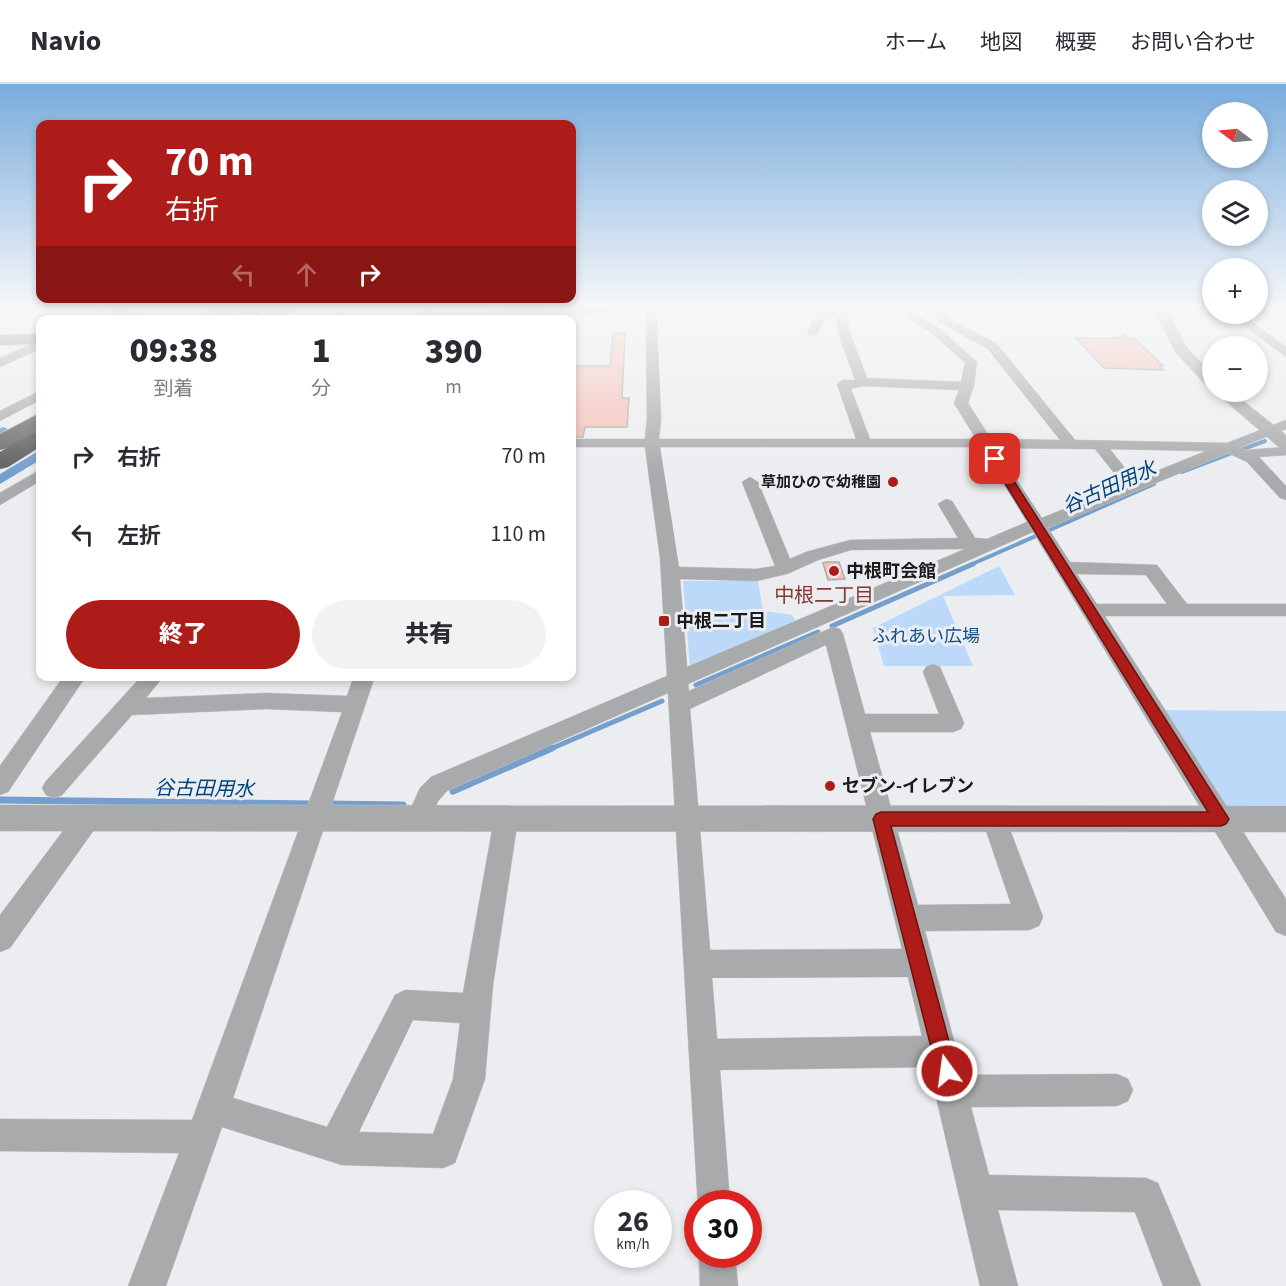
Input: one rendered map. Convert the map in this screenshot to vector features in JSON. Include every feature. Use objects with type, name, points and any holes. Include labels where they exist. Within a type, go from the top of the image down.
[{"type":"highway","points":[[0,416],[17,419],[36,416]]},
{"type":"highway","points":[[0,443],[36,422]]},
{"type":"highway","points":[[0,448],[36,427]]},
{"type":"highway","points":[[0,462],[36,440]]},
{"type":"highway","points":[[0,469],[36,446]]},
{"type":"street","points":[[653,362],[654,418],[652,442],[670,573],[699,963],[712,1190]]},
{"type":"street","points":[[855,362],[862,382]]},
{"type":"street","points":[[971,362],[961,403],[1286,923]]},
{"type":"street","points":[[1005,362],[1070,443]]},
{"type":"street","points":[[864,442],[843,384],[854,385],[862,382],[967,386]]},
{"type":"street","points":[[0,416],[36,397]]},
{"type":"street","points":[[1238,402],[1278,428],[1286,444]]},
{"type":"street","points":[[418,819],[428,795],[439,784],[991,543],[1278,428]]},
{"type":"street","points":[[576,443],[1070,443],[1229,447],[1252,459],[1286,495]]},
{"type":"street","points":[[1098,444],[1120,471],[1149,479]]},
{"type":"street","points":[[1245,454],[1286,451]]},
{"type":"street","points":[[0,500],[36,478]]},
{"type":"street","points":[[750,482],[784,567]]},
{"type":"street","points":[[946,504],[970,543]]},
{"type":"street","points":[[670,573],[756,575],[850,545],[991,543]]},
{"type":"street","points":[[1063,568],[1151,569],[1182,610]]},
{"type":"street","points":[[1090,610],[1286,610]]},
{"type":"street","points":[[680,704],[833,634],[908,918],[999,1286]]},
{"type":"street","points":[[856,723],[953,723],[933,672]]},
{"type":"street","points":[[0,785],[73,681]]},
{"type":"street","points":[[54,788],[149,681]]},
{"type":"street","points":[[147,1286],[207,1123],[362,681]]},
{"type":"street","points":[[128,707],[266,701],[354,704]]},
{"type":"street","points":[[0,818],[1286,819]]},
{"type":"street","points":[[0,938],[87,819]]},
{"type":"street","points":[[0,1136],[207,1123],[335,1146],[443,1151],[469,1079],[476,1009],[506,819]]},
{"type":"street","points":[[908,918],[1029,917],[994,819]]},
{"type":"street","points":[[699,963],[919,963]]},
{"type":"street","points":[[335,1146],[405,1005],[476,1009]]},
{"type":"street","points":[[704,1055],[942,1052]]},
{"type":"street","points":[[951,1091],[1118,1090]]},
{"type":"street","points":[[976,1192],[1146,1195],[1182,1286]]},
{"type":"street","points":[[718,1268],[719,1286]]},
{"type":"green space","name":"ふれあい広場","points":[[999,566],[1015,595],[943,596],[973,666],[884,666],[873,628]]},
{"type":"green space","points":[[683,581],[758,581],[763,611],[792,615],[796,621],[690,667]]},
{"type":"green space","points":[[1160,710],[1286,711],[1286,806],[1224,806]]},
{"type":"building","points":[[610,362],[624,362],[622,398],[629,398],[627,427],[585,427],[583,437],[576,437],[576,366],[610,366]]},
{"type":"building","points":[[1098,362],[1159,362],[1163,366],[1159,366],[1163,370],[1104,368]]},
{"type":"building","name":"中根町会館","points":[[839,562],[845,579],[828,580],[823,563]]},
{"type":"waterway","points":[[0,433],[4,431]]},
{"type":"waterway","name":"谷古田用水","points":[[1243,449],[1265,441]]},
{"type":"waterway","name":"谷古田用水","points":[[1182,472],[1235,452]]},
{"type":"waterway","points":[[0,480],[36,457]]},
{"type":"waterway","name":"谷古田用水","points":[[970,565],[1154,484]]},
{"type":"waterway","name":"谷古田用水","points":[[832,626],[973,564]]},
{"type":"waterway","name":"谷古田用水","points":[[696,685],[818,632]]},
{"type":"waterway","name":"谷古田用水","points":[[548,750],[662,701]]},
{"type":"waterway","name":"谷古田用水","points":[[453,791],[552,748]]},
{"type":"waterway","name":"谷古田用水","points":[[0,800],[313,804]]},
{"type":"waterway","name":"谷古田用水","points":[[326,804],[403,805]]},
{"type":"place","name":"草加ひので幼稚園","points":[[893,482]]},
{"type":"place","name":"中根町会館","points":[[834,571]]},
{"type":"place","name":"中根二丁目","points":[[664,621]]},
{"type":"place","name":"セブン-イレブン","points":[[830,786]]},
{"type":"district","name":"中根二丁目","points":[[824,595]]},
{"type":"route","points":[[947,1071],[881,819],[1221,819],[995,459]]}]
